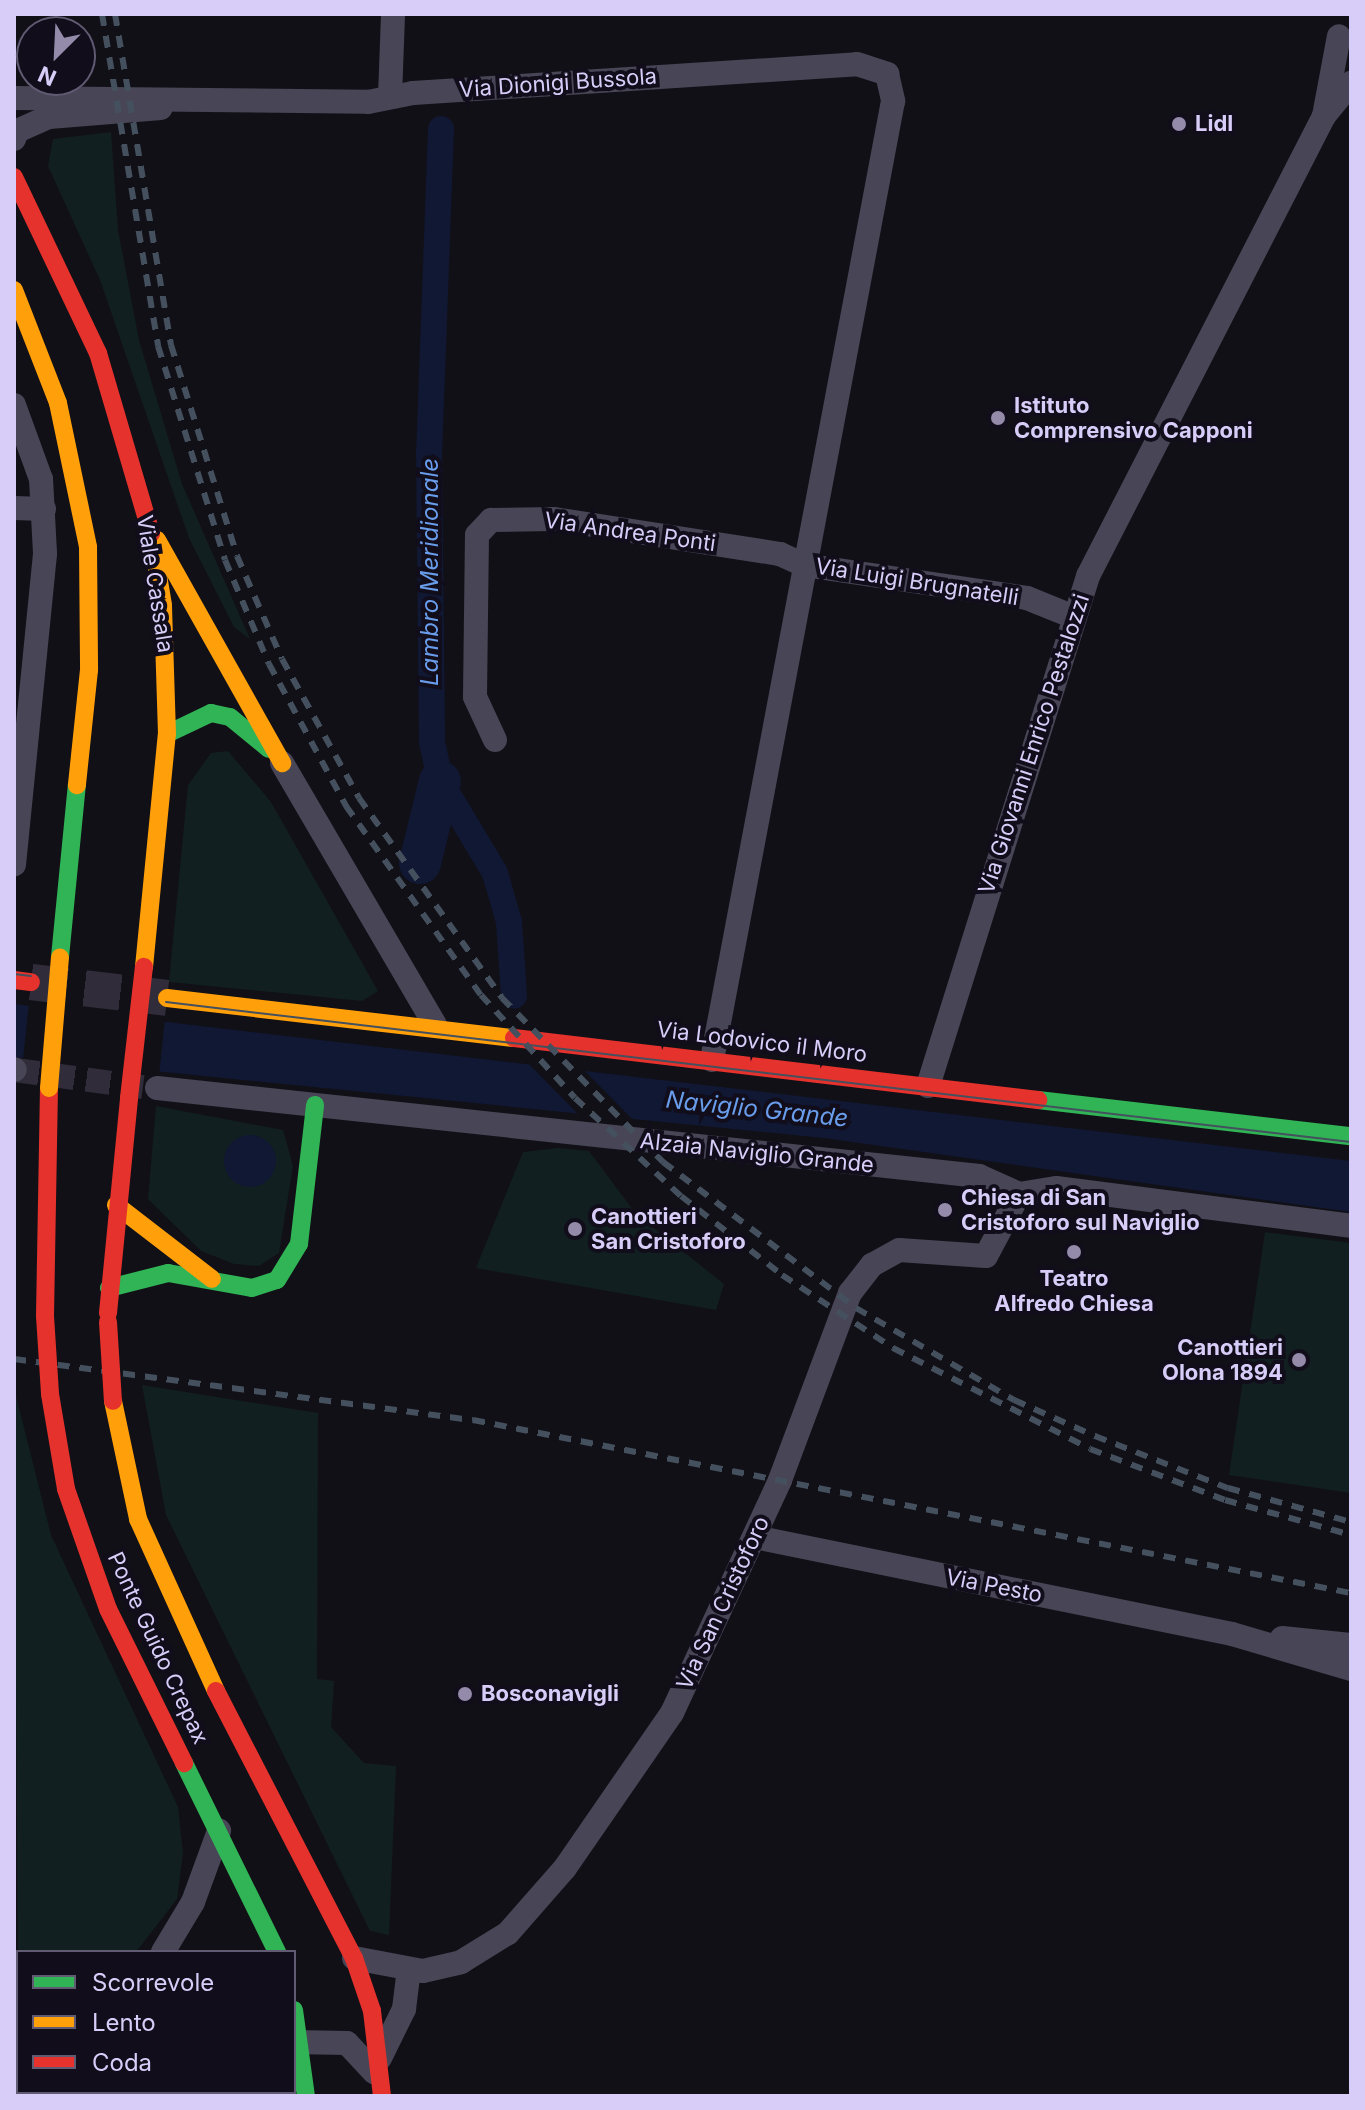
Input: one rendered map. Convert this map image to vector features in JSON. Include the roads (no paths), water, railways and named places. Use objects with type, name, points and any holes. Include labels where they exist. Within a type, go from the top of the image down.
[{"type":"main road","name":"Viale Cassala","points":[[14,177],[98,353],[151,532],[163,605],[167,734],[144,967]]},
{"type":"main road","name":"Ponte Guido Crepax","points":[[14,290],[77,475],[88,547],[89,670],[60,957],[45,1216],[50,1394],[66,1489],[108,1609],[220,1829],[276,1950]]},
{"type":"main road","points":[[151,532],[208,620],[282,763]]},
{"type":"main road","points":[[167,734],[196,715],[230,717],[282,763]]},
{"type":"main road","name":"Ponte Guido Crepax","points":[[144,967],[109,1288],[113,1401],[138,1519],[169,1600],[354,1958],[381,2080]]},
{"type":"main road","name":"Via Lodovico il Moro","points":[[167,998],[435,1025],[1351,1136]]},
{"type":"main road","points":[[109,1288],[157,1273],[264,1286],[296,1256],[315,1105]]},
{"type":"main road","points":[[116,1205],[212,1279]]},
{"type":"main road","points":[[296,2042],[306,2096]]},
{"type":"street","points":[[390,97],[393,14]]},
{"type":"street","name":"Via Giovanni Enrico Pestalozzi","points":[[1324,116],[1340,32]]},
{"type":"street","name":"Via Dionigi Bussola","points":[[14,98],[226,96],[368,102],[390,97],[857,64],[887,74],[893,101],[804,565]]},
{"type":"street","name":"Via Giovanni Enrico Pestalozzi","points":[[928,1086],[1074,617],[1324,116],[1351,83]]},
{"type":"street","name":"Via Dionigi Bussola","points":[[14,139],[49,117],[226,96]]},
{"type":"street","points":[[14,405],[44,509],[14,864]]},
{"type":"street","points":[[14,508],[44,509]]},
{"type":"street","name":"Via Andrea Ponti","points":[[495,740],[475,697],[477,535],[491,520],[554,519],[780,554],[804,565]]},
{"type":"street","points":[[712,1060],[804,565]]},
{"type":"street","name":"Via Luigi Brugnatelli","points":[[804,565],[1027,598],[1074,617]]},
{"type":"street","points":[[282,763],[435,1025]]},
{"type":"street","name":"Alzaia Naviglio Grande","points":[[157,1088],[979,1176],[1019,1194]]},
{"type":"street","points":[[1019,1194],[1056,1188],[1351,1226]]},
{"type":"street","name":"Via San Cristoforo","points":[[354,1958],[409,1969],[447,1967],[508,1933],[565,1868],[672,1713],[755,1537],[857,1283],[899,1250],[986,1256],[1019,1194]]},
{"type":"street","name":"Via Pesto","points":[[755,1537],[1232,1634],[1351,1669]]},
{"type":"street","name":"Via Pesto","points":[[1232,1634],[1351,1645]]},
{"type":"street","points":[[164,1950],[193,1902],[220,1829]]},
{"type":"street","points":[[296,2042],[347,2043],[381,2080],[404,2009],[409,1969]]},
{"type":"water","name":"Naviglio Grande","points":[[14,1004],[1351,1161],[1351,1212],[824,1138],[14,1057]]},
{"type":"water","points":[[250,1135],[269,1142],[276,1161],[269,1180],[250,1187],[231,1180],[224,1161],[231,1142]]},
{"type":"waterway","name":"Lambro Meridionale","points":[[441,129],[429,452],[432,742],[440,781],[495,873],[509,922],[514,996]]},
{"type":"waterway","points":[[420,863],[440,781]]},
{"type":"tunnel","points":[[31,982],[167,998]]},
{"type":"tunnel","points":[[15,1070],[143,1087]]},
{"type":"tram line","points":[[14,974],[31,976]]},
{"type":"tram line","points":[[166,1002],[1351,1142]]},
{"type":"railway","points":[[102,14],[158,346],[225,560],[269,664],[346,806],[481,995],[575,1098],[681,1196],[782,1275],[893,1348],[1090,1449],[1225,1500],[1351,1535]]},
{"type":"railway","points":[[115,14],[171,345],[237,556],[282,659],[359,798],[502,998],[663,1162],[856,1308],[1014,1400],[1095,1436],[1228,1488],[1351,1522]]},
{"type":"railway","points":[[14,1359],[473,1420],[1351,1593]]},
{"type":"place","name":"Lidl","points":[[1179,124]]},
{"type":"place","name":"Istituto Comprensivo Capponi","points":[[998,418]]},
{"type":"place","name":"Chiesa di San Cristoforo sul Naviglio","points":[[945,1210]]},
{"type":"place","name":"Canottieri San Cristoforo","points":[[575,1229]]},
{"type":"place","name":"Teatro Alfredo Chiesa","points":[[1074,1252]]},
{"type":"place","name":"Canottieri Olona 1894","points":[[1299,1360]]},
{"type":"place","name":"Bosconavigli","points":[[465,1694]]}]
